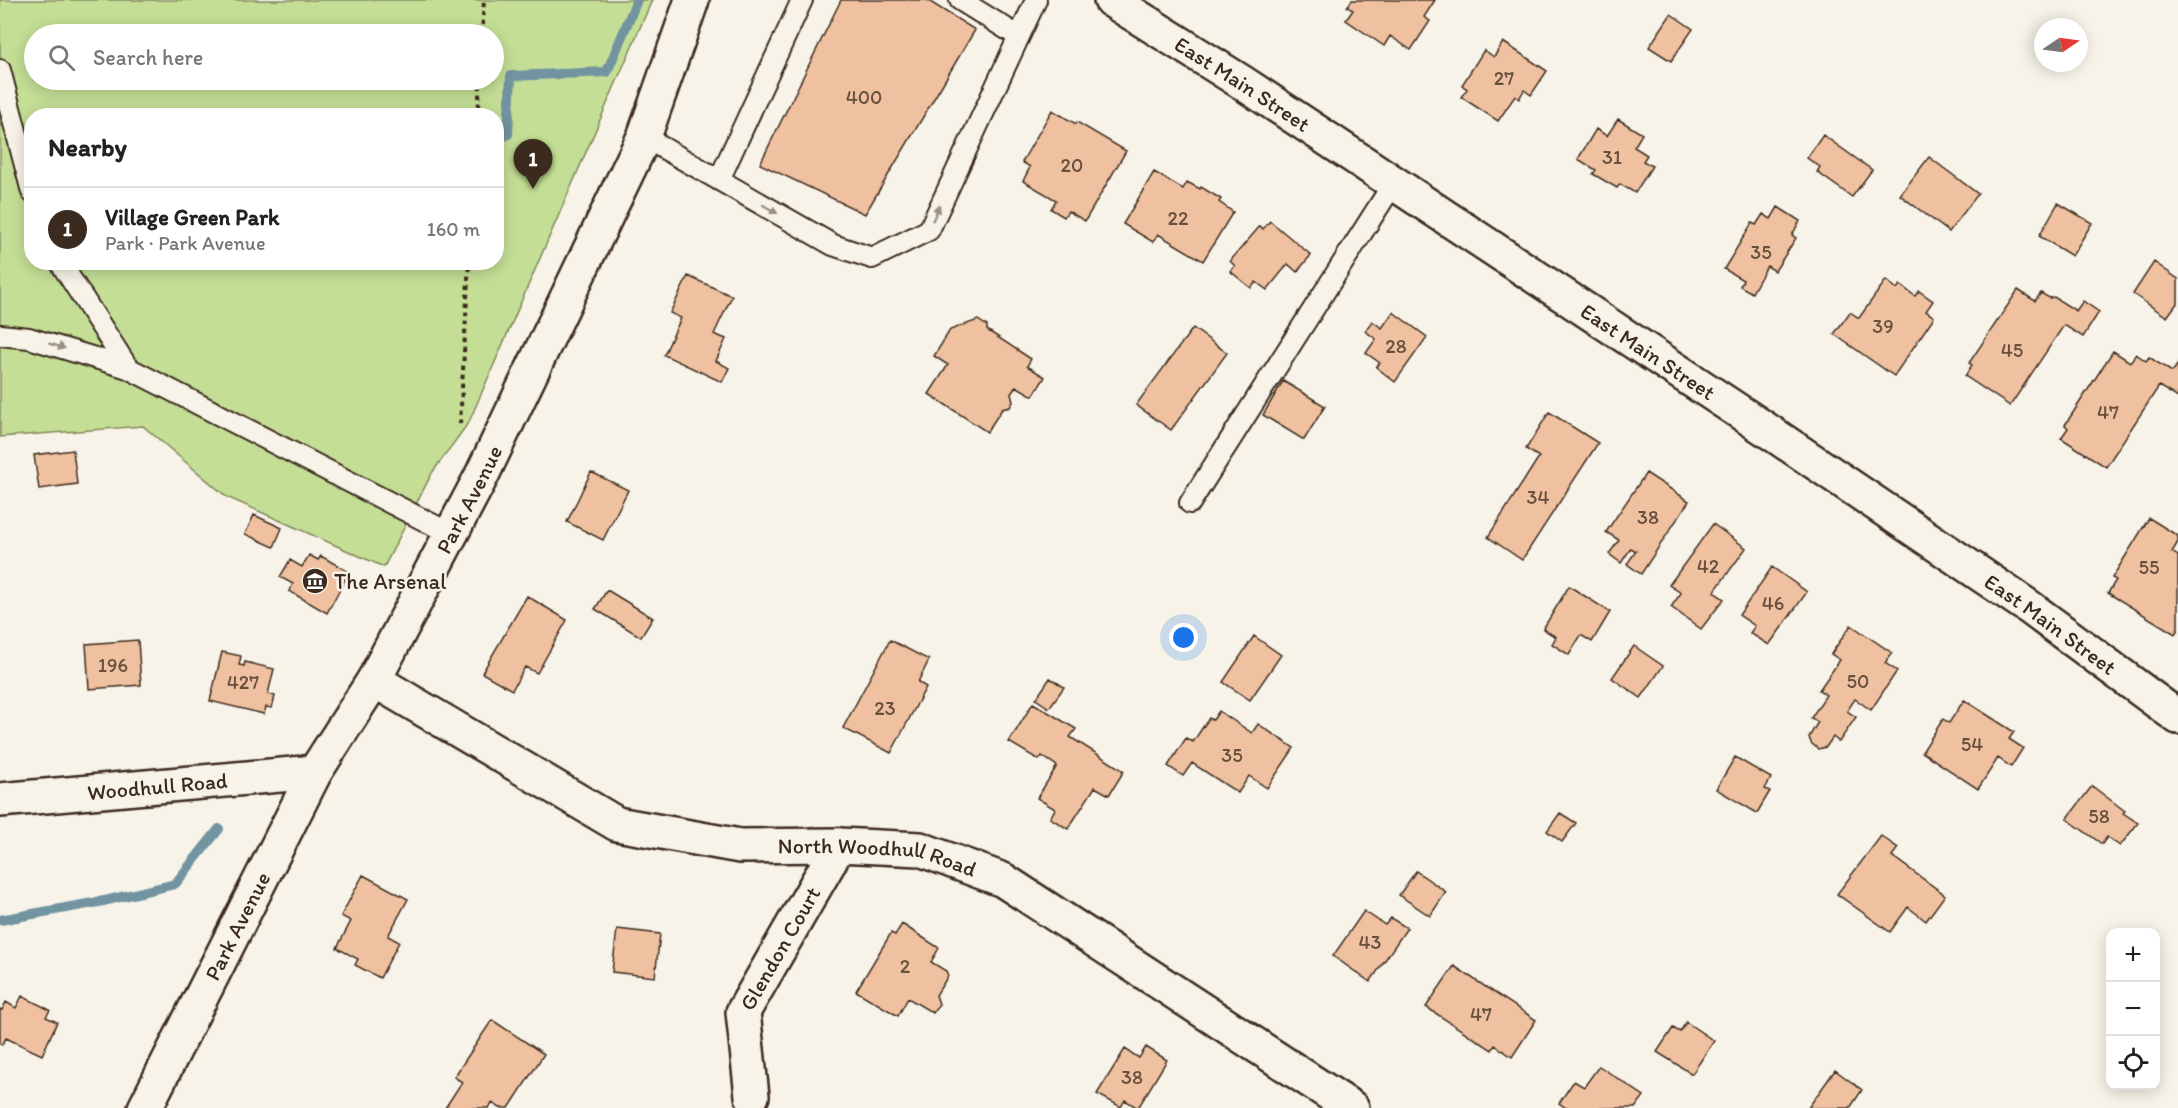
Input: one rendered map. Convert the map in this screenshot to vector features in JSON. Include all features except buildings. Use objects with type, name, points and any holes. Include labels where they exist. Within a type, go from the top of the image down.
[{"type":"main road","name":"Park Avenue","points":[[145,1108],[315,772],[374,680],[481,477],[644,137],[692,0]]},
{"type":"main road","name":"East Main Street","points":[[1111,0],[1243,83],[1760,426],[2009,594],[2178,717]]},
{"type":"main road","name":"North Woodhull Road","points":[[374,680],[617,824],[740,846],[839,845],[920,849],[1003,880],[1352,1108]]},
{"type":"main road","name":"Woodhull Road","points":[[0,800],[315,772]]},
{"type":"main road","name":"Glendon Court","points":[[752,1096],[743,1012],[839,845]]},
{"type":"lane","points":[[719,180],[802,0]]},
{"type":"lane","points":[[960,0],[1018,36]]},
{"type":"lane","points":[[644,137],[833,245],[872,258],[929,230],[1036,0]]},
{"type":"lane","points":[[0,70],[24,162]]},
{"type":"lane","points":[[1190,503],[1393,184]]},
{"type":"lane","points":[[65,270],[129,368]]},
{"type":"lane","points":[[0,335],[29,338],[129,368],[451,534]]},
{"type":"path","points":[[483,24],[484,0]]},
{"type":"path","points":[[478,108],[479,90]]},
{"type":"path","points":[[460,424],[469,270]]},
{"type":"green space","points":[[0,0],[652,0],[469,422],[432,473],[384,567],[227,497],[143,426],[0,437]]},
{"type":"waterway","points":[[504,136],[508,134],[511,76],[607,72],[637,0]]},
{"type":"waterway","points":[[0,920],[104,901],[175,884],[219,829]]},
{"type":"place","name":"Village Green Park","points":[[533,189]]},
{"type":"place","name":"The Arsenal","points":[[315,581]]}]
